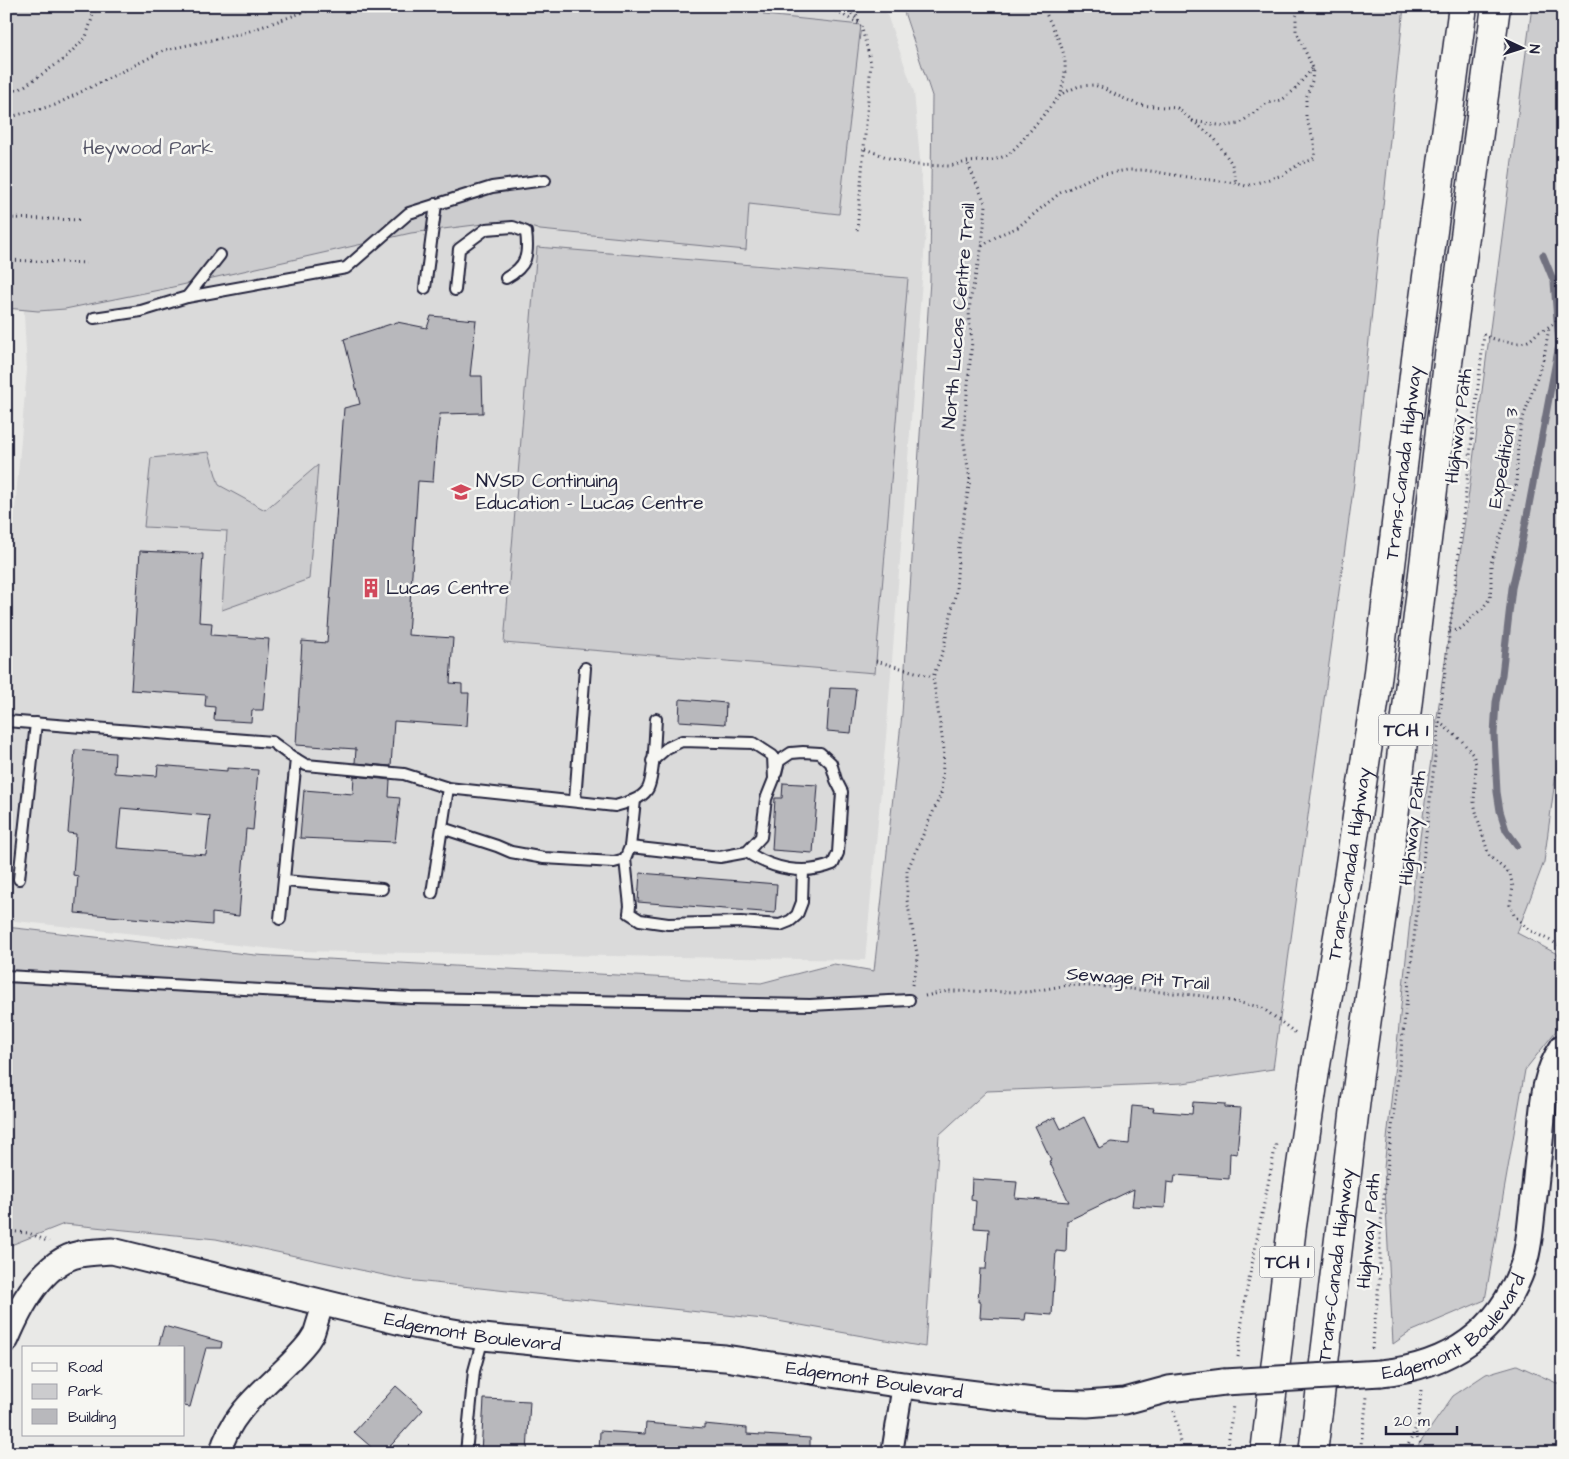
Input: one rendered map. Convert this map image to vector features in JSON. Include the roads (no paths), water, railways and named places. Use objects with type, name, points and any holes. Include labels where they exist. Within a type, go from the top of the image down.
[{"type":"highway","name":"Trans-Canada Highway","points":[[1264,1453],[1293,1216],[1315,1071],[1348,877],[1375,696],[1416,359],[1463,6]]},
{"type":"highway","name":"Trans-Canada Highway","points":[[1313,1453],[1356,1104],[1388,875],[1448,363],[1496,6]]},
{"type":"street","name":"Edgemont Boulevard","points":[[6,1339],[16,1315],[35,1286],[61,1262],[79,1254],[112,1251],[418,1326],[484,1337],[724,1358],[904,1385],[1049,1403],[1087,1404],[1125,1401],[1169,1389],[1232,1382],[1405,1371],[1428,1364],[1467,1344],[1496,1317],[1514,1288],[1524,1264],[1530,1237],[1545,1087],[1555,1058],[1563,1047]]},
{"type":"street","points":[[220,1453],[224,1439],[248,1401],[310,1341],[323,1304]]},
{"type":"street","points":[[892,1453],[904,1385]]},
{"type":"lane","points":[[94,318],[141,311],[187,298],[346,268],[408,213],[492,187],[545,180]]},
{"type":"lane","points":[[425,288],[436,204]]},
{"type":"lane","points":[[455,290],[459,249],[486,229],[513,227],[526,232],[528,246],[525,263],[514,274],[506,278]]},
{"type":"lane","points":[[187,298],[220,255]]},
{"type":"lane","points":[[575,800],[585,668]]},
{"type":"lane","points":[[6,720],[272,742],[306,765],[404,774],[448,788],[575,800],[615,806],[635,800],[648,790],[656,719]]},
{"type":"lane","points":[[19,879],[36,723]]},
{"type":"lane","points":[[652,761],[667,748],[682,741],[753,743],[773,756],[774,779]]},
{"type":"lane","points":[[630,847],[720,857],[747,852],[761,837],[766,799],[779,761],[791,753],[820,753],[831,763],[842,792],[838,853],[833,864],[819,870],[784,868],[762,862],[747,852]]},
{"type":"lane","points":[[280,919],[296,759]]},
{"type":"lane","points":[[432,893],[448,788]]},
{"type":"lane","points":[[635,800],[630,847],[625,860],[629,912],[640,920],[668,924],[741,922],[780,925],[790,922],[797,915],[802,902],[803,870]]},
{"type":"lane","points":[[442,828],[511,852],[544,858],[614,862],[625,860]]},
{"type":"lane","points":[[284,881],[382,889]]},
{"type":"lane","points":[[6,976],[411,998],[810,1005],[909,1000]]},
{"type":"lane","points":[[466,1453],[474,1371],[484,1337]]},
{"type":"waterway","points":[[1517,845],[1506,830],[1500,811],[1497,792],[1494,734],[1496,702],[1502,675],[1512,588],[1559,345],[1554,282],[1543,255]]},
{"type":"place","name":"NVSD Continuing Education - Lucas Centre","points":[[461,492]]},
{"type":"place","name":"Lucas Centre","points":[[371,588]]},
{"type":"park label","name":"Heywood Park","points":[[148,148]]}]
